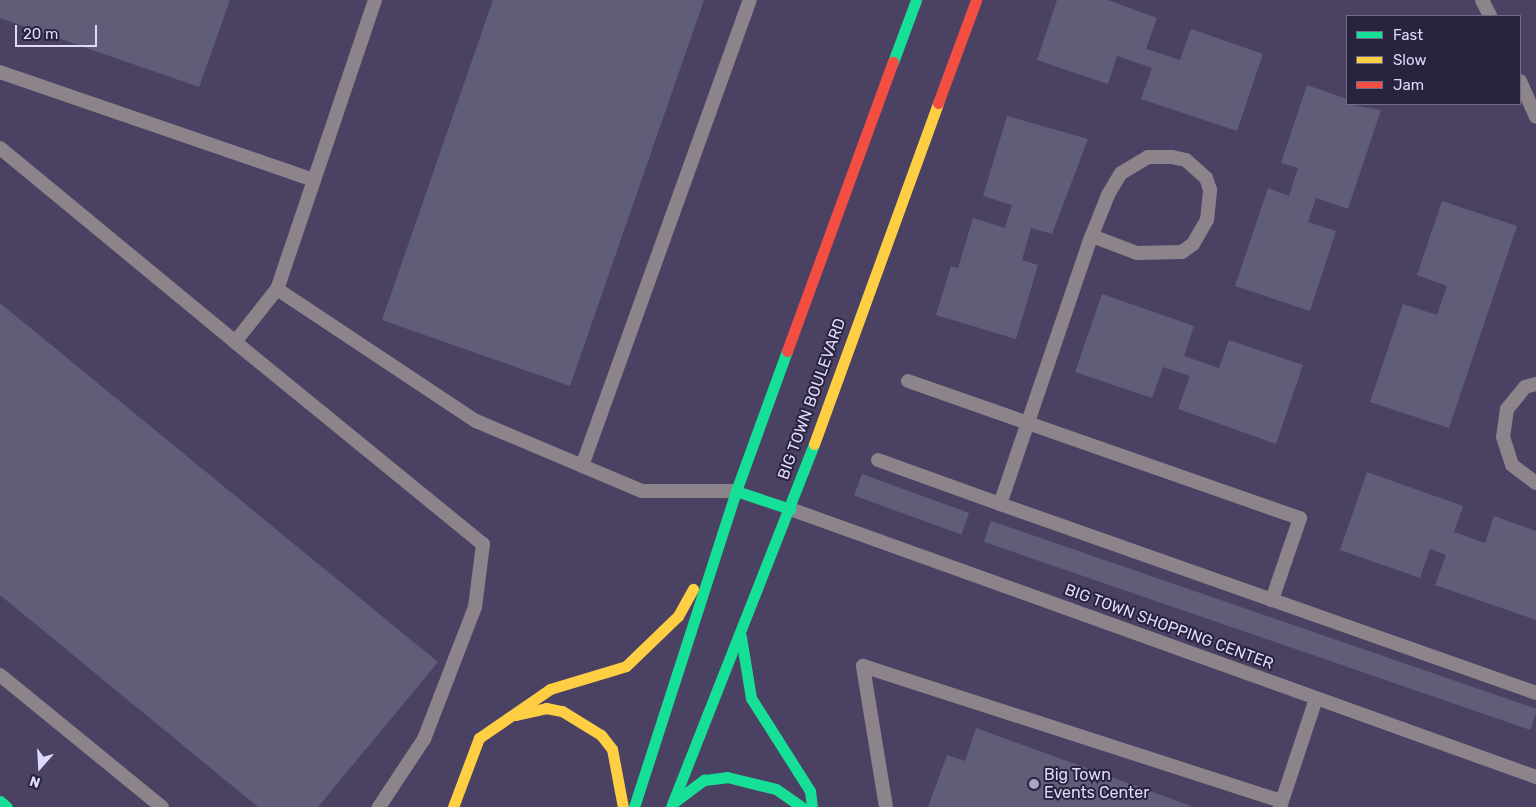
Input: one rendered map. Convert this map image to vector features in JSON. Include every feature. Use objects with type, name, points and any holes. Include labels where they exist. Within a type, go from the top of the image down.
[{"type":"main road","points":[[634,807],[716,548],[916,0]]},
{"type":"main road","name":"BIG TOWN BOULEVARD","points":[[672,805],[790,508],[976,0]]},
{"type":"main road","points":[[736,491],[790,508]]},
{"type":"main road","points":[[452,807],[479,738],[503,718],[550,689],[626,666],[678,616],[716,548]]},
{"type":"main road","points":[[741,633],[751,698],[785,758],[810,791],[812,807]]},
{"type":"main road","points":[[503,718],[546,708],[562,711],[591,727],[612,749],[623,807]]},
{"type":"main road","points":[[672,805],[704,780],[727,777],[776,789],[802,807]]},
{"type":"main road","points":[[0,801],[7,807]]},
{"type":"lane","points":[[235,342],[277,289],[375,0]]},
{"type":"lane","points":[[582,466],[750,0]]},
{"type":"lane","points":[[1482,0],[1490,15]]},
{"type":"lane","points":[[0,72],[314,180]]},
{"type":"lane","points":[[1521,83],[1536,116]]},
{"type":"lane","points":[[0,148],[483,544],[474,607],[424,739],[379,807]]},
{"type":"lane","points":[[1000,504],[1092,236],[1108,195],[1121,173],[1134,163],[1148,157],[1172,157],[1186,160],[1206,178],[1210,190],[1207,220],[1202,232],[1182,252],[1137,253],[1092,236]]},
{"type":"lane","points":[[277,289],[476,421],[642,491],[736,491]]},
{"type":"lane","points":[[908,381],[1300,518],[1272,600]]},
{"type":"lane","points":[[1536,384],[1525,387],[1507,409],[1503,437],[1512,466],[1536,483]]},
{"type":"lane","points":[[878,460],[1536,693]]},
{"type":"lane","name":"BIG TOWN SHOPPING CENTER","points":[[790,508],[1536,777]]},
{"type":"lane","points":[[886,807],[863,666],[1281,804],[1316,698]]},
{"type":"lane","points":[[0,675],[162,807]]},
{"type":"building","points":[[0,0],[230,0],[199,87],[0,18]]},
{"type":"building","points":[[493,0],[704,0],[570,386],[382,320]]},
{"type":"building","points":[[1057,0],[1108,0],[1157,18],[1146,49],[1180,60],[1191,29],[1263,54],[1237,131],[1141,99],[1152,68],[1117,56],[1108,84],[1037,60]]},
{"type":"building","points":[[1307,85],[1346,99],[1346,105],[1381,110],[1348,209],[1316,198],[1308,222],[1336,231],[1310,311],[1235,286],[1268,188],[1289,196],[1298,168],[1281,163]]},
{"type":"building","points":[[1007,116],[1088,139],[1052,234],[1031,228],[1022,260],[1038,265],[1016,339],[936,315],[951,266],[958,268],[973,218],[1005,228],[1012,205],[983,196]]},
{"type":"building","points":[[1442,201],[1517,226],[1449,428],[1370,402],[1403,304],[1437,315],[1447,286],[1417,275]]},
{"type":"building","points":[[1102,294],[1194,326],[1184,356],[1219,368],[1229,340],[1303,365],[1276,444],[1178,409],[1190,376],[1163,367],[1152,398],[1075,372]]},
{"type":"building","points":[[0,303],[438,662],[318,807],[258,807],[0,595]]},
{"type":"building","points":[[1367,472],[1463,506],[1454,532],[1485,543],[1494,516],[1536,531],[1536,620],[1435,585],[1446,555],[1430,549],[1420,578],[1340,550]]},
{"type":"building","points":[[862,474],[969,513],[961,535],[854,496]]},
{"type":"building","points":[[991,521],[1536,709],[1530,730],[984,542]]},
{"type":"building","name":"Big Town Events Center","points":[[976,728],[1194,807],[928,807],[947,755],[965,761]]},
{"type":"traffic: fast","points":[[893,62],[916,0]]},
{"type":"traffic: fast","points":[[634,807],[736,491],[787,351]]},
{"type":"traffic: fast","points":[[671,807],[814,444]]},
{"type":"traffic: fast","points":[[736,491],[790,509]]},
{"type":"traffic: fast","points":[[741,637],[751,698],[810,791],[812,807]]},
{"type":"traffic: fast","points":[[673,803],[704,780],[727,777],[776,789],[802,807]]},
{"type":"traffic: fast","points":[[0,801],[7,807]]},
{"type":"traffic: slow","points":[[814,444],[938,103]]},
{"type":"traffic: slow","points":[[453,807],[479,738],[550,689],[626,666],[678,616],[693,589]]},
{"type":"traffic: slow","points":[[516,715],[546,708],[562,711],[601,735],[612,749],[623,807]]},
{"type":"traffic: jam","points":[[938,103],[976,0]]},
{"type":"traffic: jam","points":[[787,351],[893,62]]},
{"type":"place","name":"Big Town Events Center","points":[[1034,784]]}]
